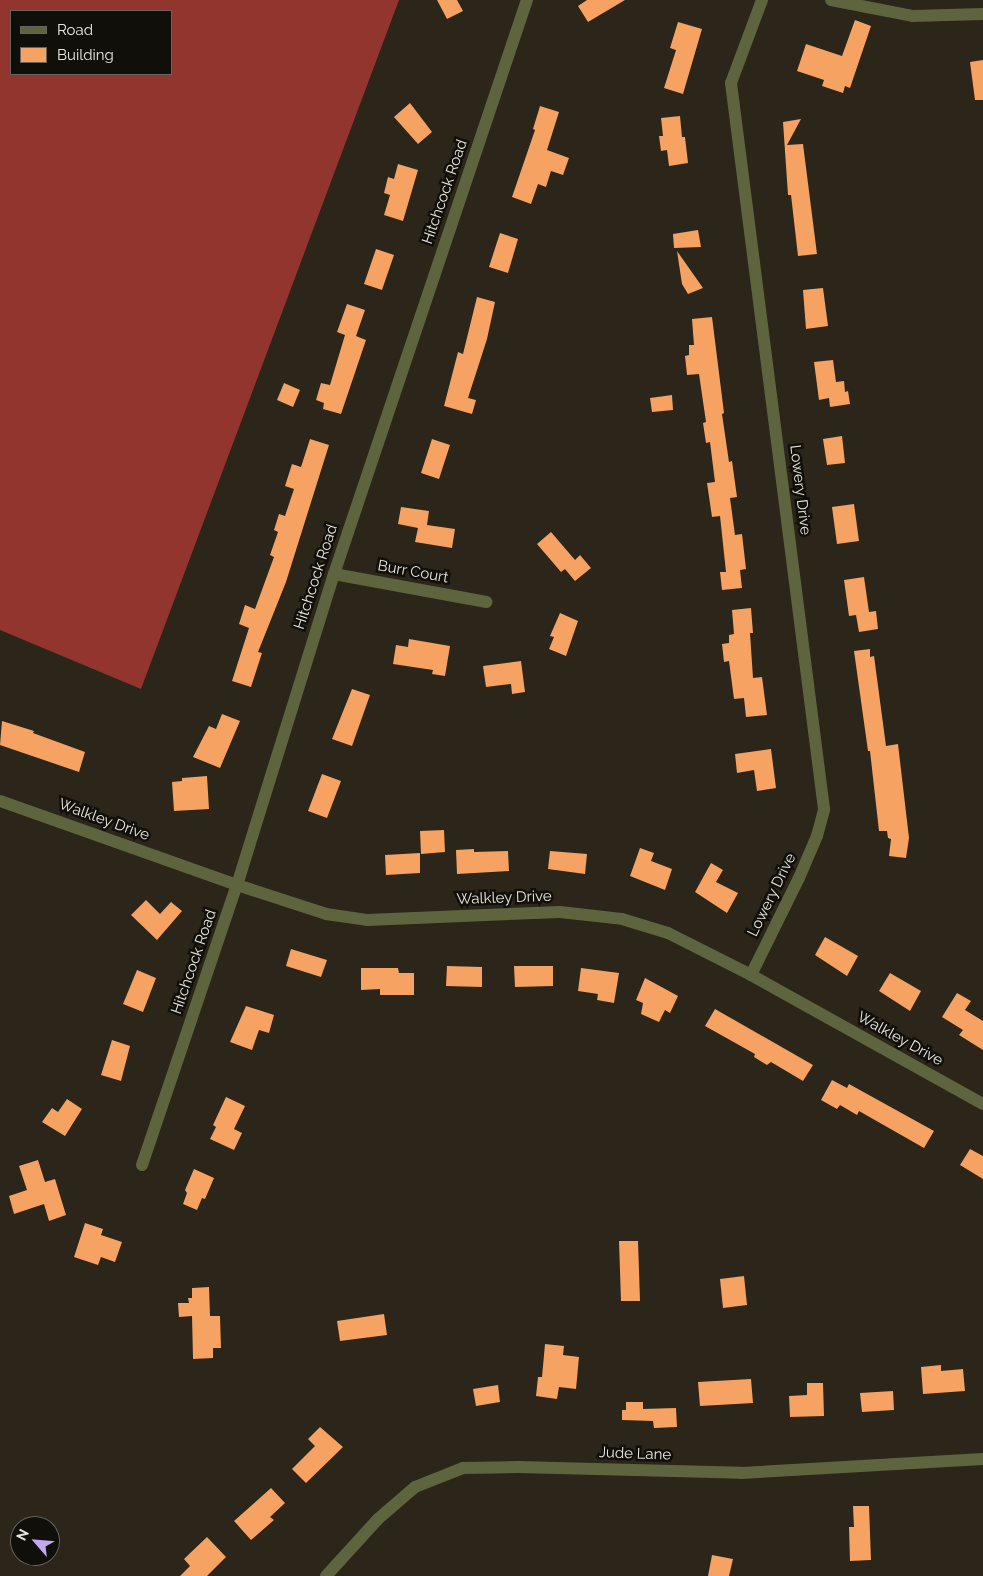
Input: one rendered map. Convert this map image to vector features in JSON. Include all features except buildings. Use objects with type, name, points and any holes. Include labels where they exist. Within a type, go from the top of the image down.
[{"type":"street","name":"Hitchcock Road","points":[[142,1165],[237,885],[334,574],[527,0]]},
{"type":"street","name":"Lowery Drive","points":[[751,975],[799,878],[817,836],[824,808],[731,83],[762,0]]},
{"type":"street","points":[[831,0],[913,16],[983,14]]},
{"type":"street","name":"Burr Court","points":[[334,574],[486,602]]},
{"type":"street","name":"Walkley Drive","points":[[0,801],[237,885],[326,914],[367,920],[560,912],[622,919],[668,933],[751,975],[983,1104]]},
{"type":"street","name":"Jude Lane","points":[[326,1576],[378,1519],[415,1487],[463,1468],[518,1467],[742,1473],[983,1459]]},
{"type":"shaded area","points":[[0,0],[399,0],[141,689],[0,630]]}]
